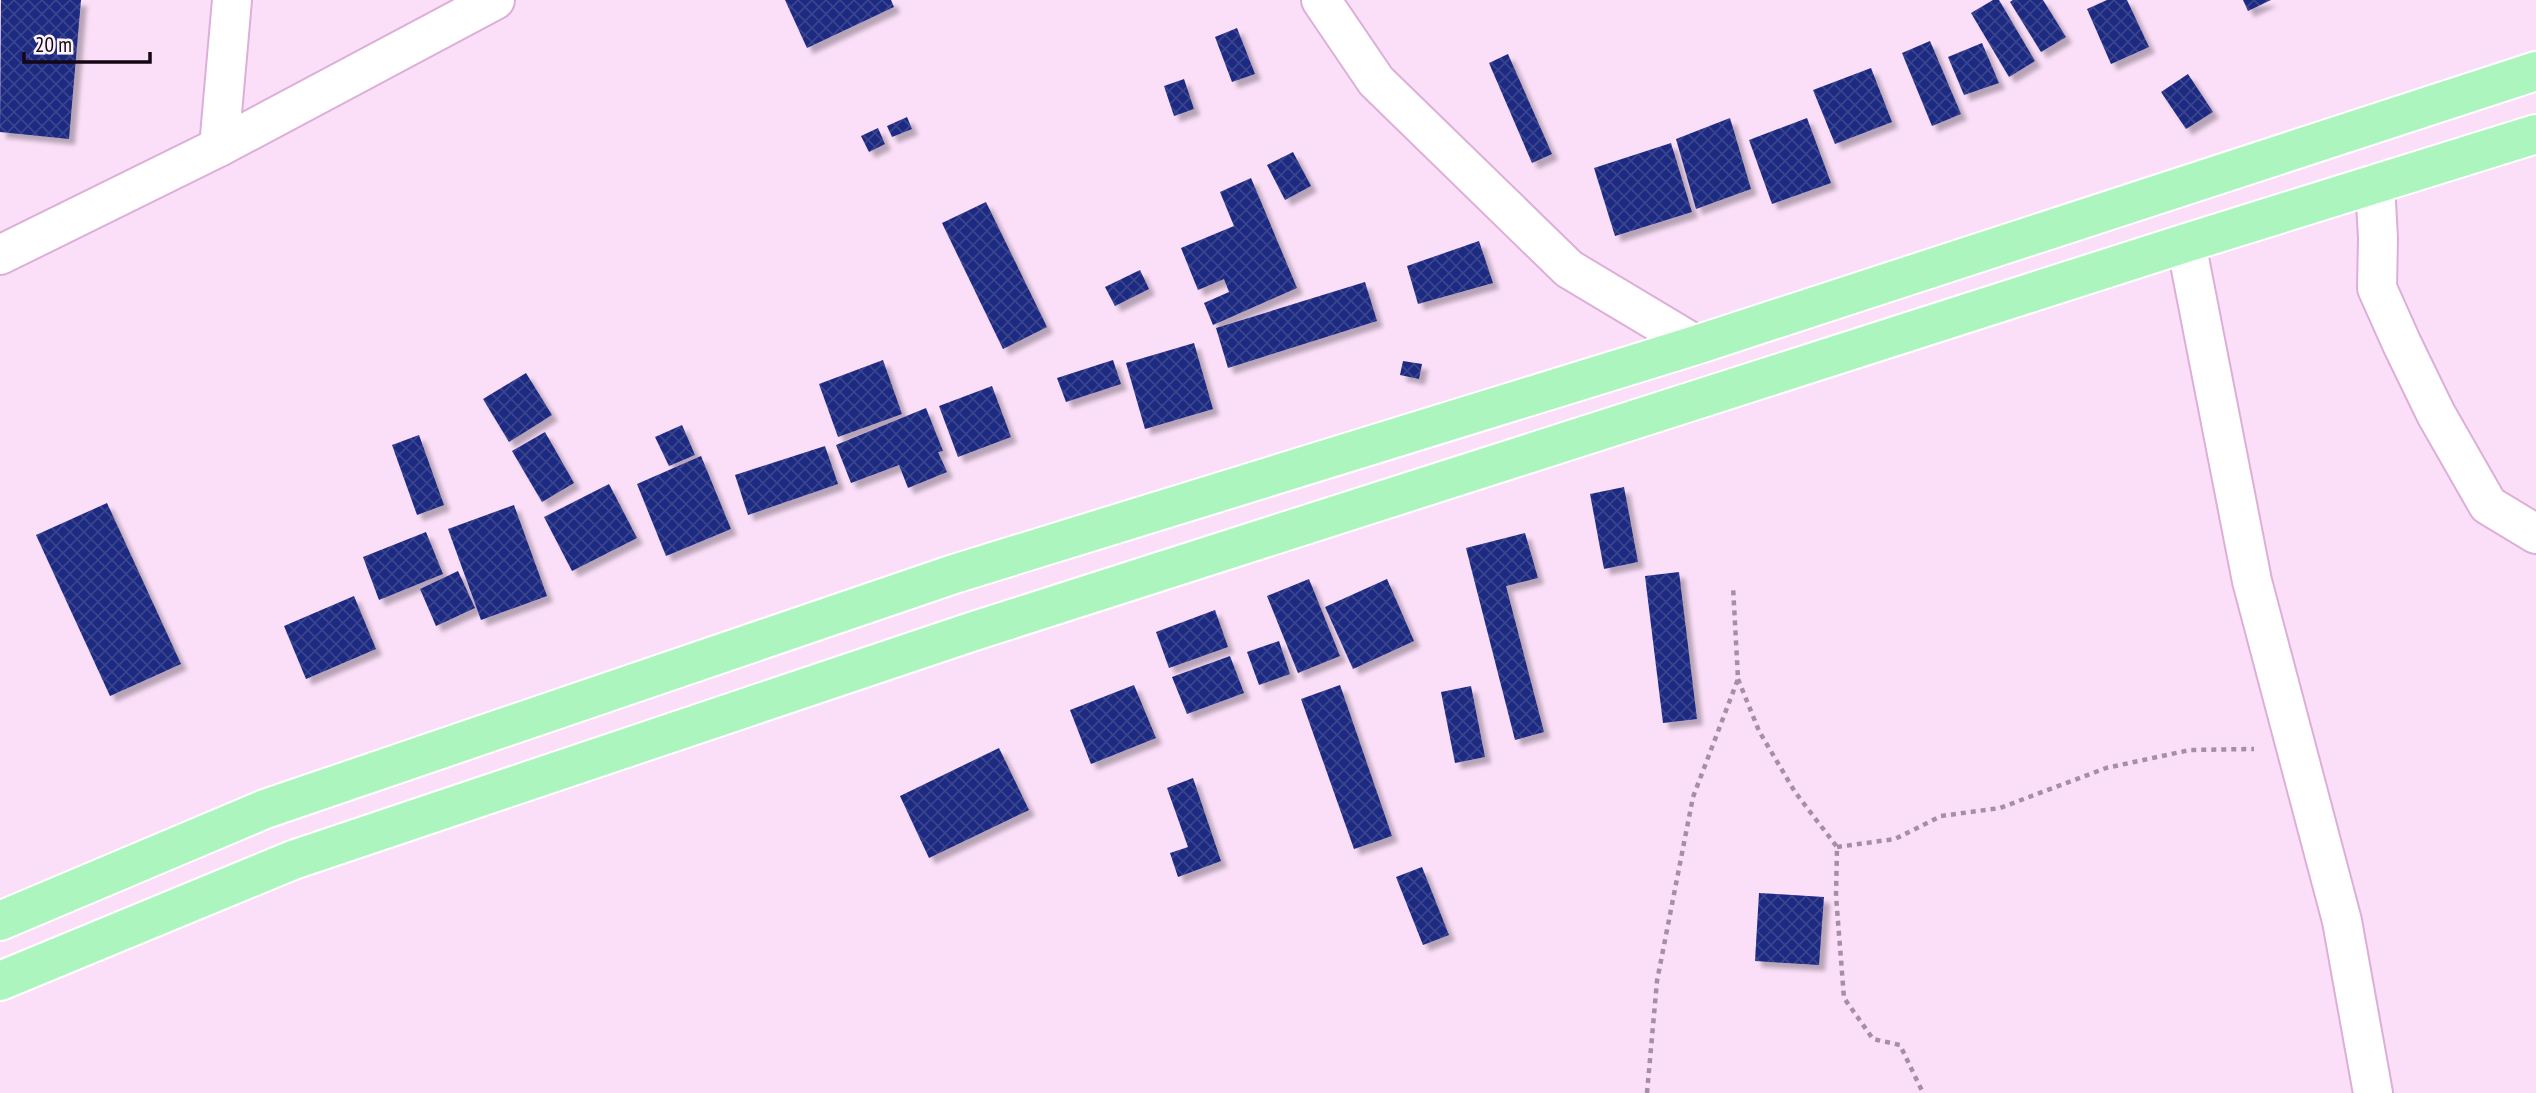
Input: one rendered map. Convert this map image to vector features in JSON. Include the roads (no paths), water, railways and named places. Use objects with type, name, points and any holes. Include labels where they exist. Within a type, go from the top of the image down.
[{"type":"main road","points":[[0,921],[265,809],[954,574],[1696,345],[2536,71]]},
{"type":"main road","points":[[0,981],[293,860],[1021,616],[2186,243],[2536,134]]},
{"type":"street","points":[[219,147],[232,0]]},
{"type":"street","points":[[0,254],[219,147],[495,0]]},
{"type":"street","points":[[1321,0],[1376,81],[1569,269],[1696,345]]},
{"type":"street","points":[[2375,184],[2377,288],[2402,344],[2436,414],[2488,505],[2536,534]]},
{"type":"street","points":[[2186,243],[2252,581],[2342,921],[2373,1093]]}]
